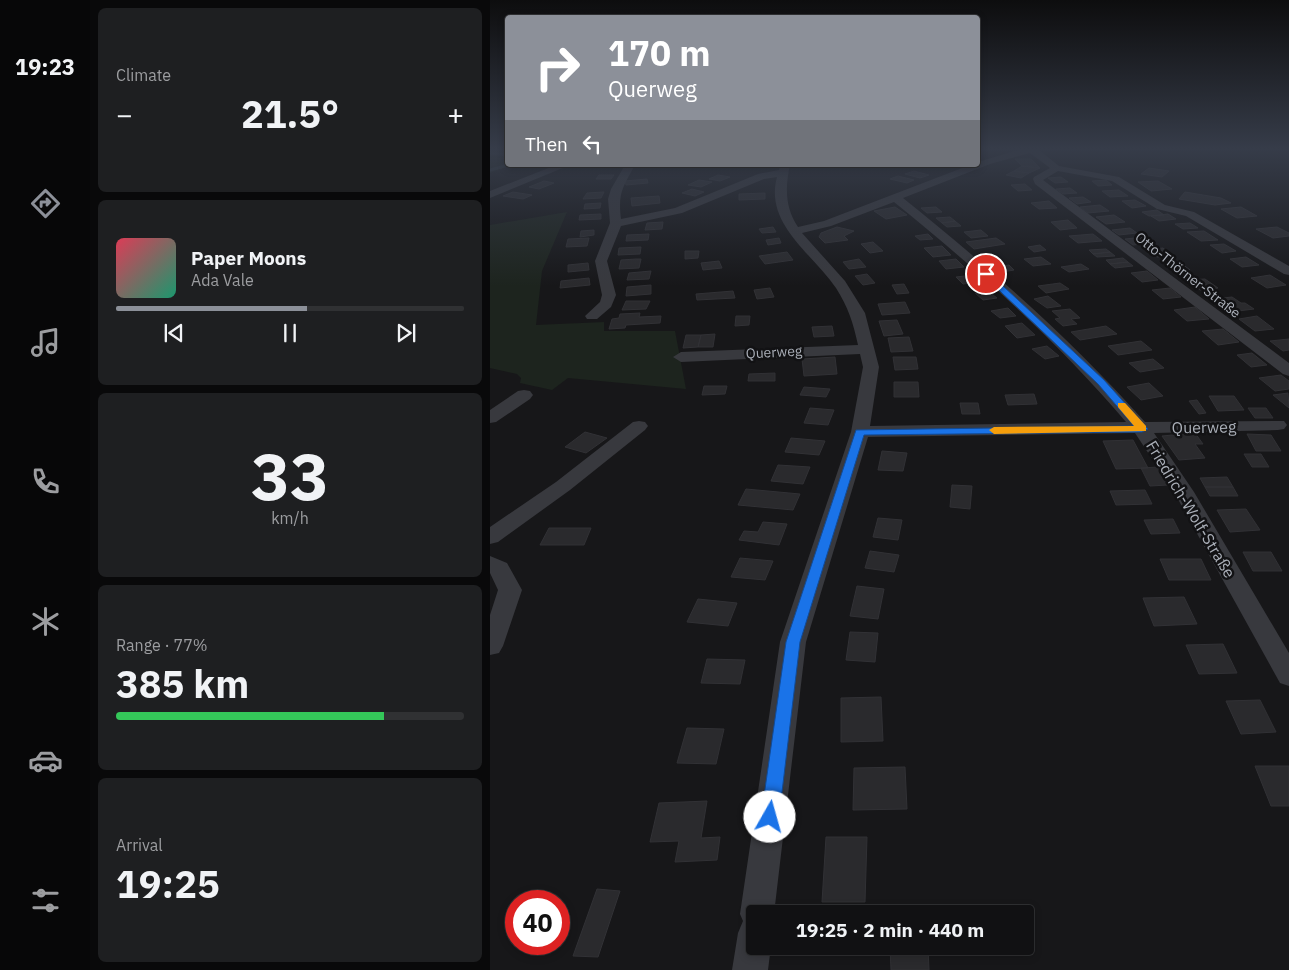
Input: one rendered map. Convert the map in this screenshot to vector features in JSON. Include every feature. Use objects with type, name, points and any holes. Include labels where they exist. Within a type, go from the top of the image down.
[{"type":"street","points":[[592,316],[606,304],[609,295],[601,261],[616,223],[613,199],[614,195]]},
{"type":"street","points":[[616,223],[678,211],[716,195]]},
{"type":"street","points":[[759,905],[793,642],[860,432],[872,367],[858,313],[840,284],[795,231],[785,216],[781,195]]},
{"type":"street","points":[[795,231],[827,224],[899,195]]},
{"type":"street","name":"Otto-Thörner-Straße","points":[[1057,195],[1289,370]]},
{"type":"street","points":[[1143,195],[1160,207],[1190,214],[1289,271]]},
{"type":"street","name":"Friedrich-Wolf-Straße","points":[[894,197],[952,243],[1049,331],[1101,382],[1142,429],[1184,492],[1289,676]]},
{"type":"street","name":"Querweg","points":[[681,357],[789,351],[868,350]]},
{"type":"street","points":[[490,418],[524,395]]},
{"type":"street","name":"Querweg","points":[[860,432],[1142,429],[1278,425]]},
{"type":"street","points":[[490,537],[563,486],[639,426]]},
{"type":"street","points":[[490,563],[499,568],[510,590],[496,634],[490,646]]},
{"type":"street","points":[[750,970],[752,955]]},
{"type":"shaded area","points":[[567,212],[542,271],[536,325],[604,322],[604,331],[675,331],[686,389],[568,378],[552,390],[520,383],[521,378],[517,374],[490,368],[490,225]]},
{"type":"building","points":[[505,195],[531,195],[523,199],[503,196]]},
{"type":"building","points":[[585,195],[602,195],[601,198],[583,199]]},
{"type":"building","points":[[739,195],[765,195],[765,199],[739,200]]},
{"type":"building","points":[[1108,195],[1128,196],[1110,197]]},
{"type":"building","points":[[1182,195],[1205,195],[1221,198],[1231,203],[1215,205],[1179,199]]},
{"type":"building","points":[[659,196],[660,203],[632,206],[631,198]]},
{"type":"building","points":[[1083,197],[1091,202],[1077,204],[1069,198]]},
{"type":"building","points":[[1135,200],[1146,206],[1132,208],[1122,201]]},
{"type":"building","points":[[1049,201],[1057,208],[1039,209],[1031,203]]},
{"type":"building","points":[[601,203],[600,208],[584,209],[585,204]]},
{"type":"building","points":[[1100,205],[1109,211],[1088,213],[1080,207]]},
{"type":"building","points":[[895,207],[907,215],[886,219],[874,211]]},
{"type":"building","points":[[936,207],[942,212],[927,213],[921,208]]},
{"type":"building","points":[[1241,207],[1257,216],[1237,218],[1221,209]]},
{"type":"building","points":[[1157,210],[1164,215],[1149,216],[1142,212]]},
{"type":"building","points":[[601,214],[601,219],[579,220],[580,215]]},
{"type":"building","points":[[1168,214],[1176,219],[1159,221],[1151,216]]},
{"type":"building","points":[[1114,215],[1125,222],[1106,224],[1096,217]]},
{"type":"building","points":[[950,217],[955,221],[942,223],[936,218]]},
{"type":"building","points":[[1068,220],[1077,228],[1060,230],[1051,222]]},
{"type":"building","points":[[955,221],[961,226],[947,227],[942,223]]},
{"type":"building","points":[[663,222],[662,229],[645,230],[647,223]]},
{"type":"building","points":[[1190,223],[1198,228],[1183,229],[1175,224]]},
{"type":"building","points":[[773,227],[776,232],[762,233],[759,229]]},
{"type":"building","points":[[837,227],[854,231],[844,236],[848,240],[825,243],[819,237],[821,233]]},
{"type":"building","points":[[1277,227],[1289,233],[1289,236],[1273,238],[1256,229]]},
{"type":"building","points":[[1130,228],[1137,233],[1119,235],[1112,230]]},
{"type":"building","points":[[594,230],[594,235],[580,237],[581,231]]},
{"type":"building","points":[[981,230],[988,236],[971,238],[964,232]]},
{"type":"building","points":[[1204,231],[1218,240],[1201,241],[1187,232]]},
{"type":"building","points":[[649,234],[648,240],[626,241],[627,235]]},
{"type":"building","points":[[928,234],[933,239],[920,240],[915,236]]},
{"type":"building","points":[[1093,234],[1102,241],[1078,243],[1069,236]]},
{"type":"building","points":[[1144,237],[1152,243],[1133,245],[1125,239]]},
{"type":"building","points":[[589,238],[587,246],[566,247],[568,239]]},
{"type":"building","points":[[779,238],[781,243],[768,245],[766,240]]},
{"type":"building","points":[[996,238],[1005,244],[974,249],[966,242]]},
{"type":"building","points":[[873,242],[883,251],[870,253],[861,244]]},
{"type":"building","points":[[1224,244],[1236,251],[1222,253],[1210,245]]},
{"type":"building","points":[[1040,245],[1046,250],[1034,252],[1028,247]]},
{"type":"building","points":[[942,246],[951,255],[933,257],[924,248]]},
{"type":"building","points":[[641,247],[640,254],[618,255],[619,248]]},
{"type":"building","points":[[1163,248],[1173,256],[1157,257],[1147,250]]},
{"type":"building","points":[[1106,249],[1110,252],[1093,254],[1089,250]]},
{"type":"building","points":[[685,251],[699,251],[698,258],[685,259]]},
{"type":"building","points":[[787,252],[793,260],[765,264],[759,256]]},
{"type":"building","points":[[1110,252],[1115,256],[1097,257],[1093,254]]},
{"type":"building","points":[[1041,257],[1051,264],[1033,266],[1024,259]]},
{"type":"building","points":[[1246,257],[1259,265],[1242,267],[1230,259]]},
{"type":"building","points":[[1123,258],[1128,262],[1110,264],[1106,260]]},
{"type":"building","points":[[641,259],[639,268],[619,269],[621,260]]},
{"type":"building","points":[[859,259],[866,267],[849,269],[843,262]]},
{"type":"building","points":[[956,259],[964,267],[946,269],[939,261]]},
{"type":"building","points":[[719,261],[722,268],[703,270],[701,263]]},
{"type":"building","points":[[1128,262],[1133,266],[1115,268],[1110,264]]},
{"type":"building","points":[[588,263],[589,270],[568,272],[568,265]]},
{"type":"building","points":[[1181,263],[1190,270],[1176,271],[1168,264]]},
{"type":"building","points":[[1081,264],[1089,269],[1069,272],[1061,267]]},
{"type":"building","points":[[1009,265],[1014,270],[1002,272],[997,267]]},
{"type":"building","points":[[651,271],[649,279],[627,280],[629,273]]},
{"type":"building","points":[[1147,271],[1158,280],[1142,282],[1131,273]]},
{"type":"building","points":[[867,274],[875,283],[863,285],[855,276]]},
{"type":"building","points":[[973,275],[980,282],[963,284],[956,277]]},
{"type":"building","points":[[1270,275],[1286,285],[1267,288],[1251,278]]},
{"type":"building","points":[[589,278],[590,285],[560,288],[561,281]]},
{"type":"building","points":[[1205,279],[1218,288],[1200,290],[1188,280]]},
{"type":"building","points":[[1060,283],[1069,289],[1046,293],[1038,286]]},
{"type":"building","points":[[904,284],[909,293],[897,294],[892,285]]},
{"type":"building","points":[[651,285],[651,294],[626,296],[627,287]]},
{"type":"building","points":[[770,288],[774,297],[757,299],[754,290]]},
{"type":"building","points":[[1170,288],[1181,297],[1163,299],[1152,290]]},
{"type":"building","points":[[733,291],[735,298],[697,300],[696,294]]},
{"type":"building","points":[[988,291],[997,298],[983,300],[975,293]]},
{"type":"building","points":[[1048,296],[1061,306],[1047,308],[1034,299]]},
{"type":"building","points":[[1232,297],[1254,309],[1230,312],[1214,299]]},
{"type":"building","points":[[626,301],[650,301],[646,309],[622,310]]},
{"type":"building","points":[[905,302],[910,313],[882,315],[878,304]]},
{"type":"building","points":[[1195,307],[1209,319],[1187,321],[1174,310]]},
{"type":"building","points":[[1008,308],[1016,316],[1000,318],[991,311]]},
{"type":"building","points":[[1070,309],[1080,318],[1071,319],[1077,324],[1063,326],[1055,319],[1060,318],[1052,311]]},
{"type":"building","points":[[640,313],[639,317],[661,316],[660,323],[626,325],[625,328],[609,329],[612,319],[619,318],[620,314]]},
{"type":"building","points":[[736,316],[750,316],[749,325],[735,326]]},
{"type":"building","points":[[1257,316],[1274,329],[1255,331],[1239,319]]},
{"type":"building","points":[[897,320],[903,334],[884,336],[879,321]]},
{"type":"building","points":[[1022,323],[1035,335],[1017,338],[1005,326]]},
{"type":"building","points":[[832,326],[834,336],[814,337],[812,327]]},
{"type":"building","points":[[1106,326],[1117,334],[1080,340],[1071,332]]},
{"type":"building","points":[[1223,329],[1239,342],[1218,345],[1202,331]]},
{"type":"building","points":[[715,334],[713,347],[698,347],[701,335]]},
{"type":"building","points":[[686,335],[701,335],[698,347],[683,348]]},
{"type":"building","points":[[909,337],[913,351],[891,352],[888,338]]},
{"type":"building","points":[[1289,339],[1289,350],[1283,351],[1270,341]]},
{"type":"building","points":[[1141,341],[1152,350],[1118,355],[1108,346]]},
{"type":"building","points":[[1047,346],[1059,356],[1045,359],[1032,349]]},
{"type":"building","points":[[1252,353],[1267,365],[1251,367],[1237,355]]},
{"type":"building","points":[[835,357],[837,374],[804,376],[802,359]]},
{"type":"building","points":[[893,357],[916,357],[918,369],[895,370]]},
{"type":"building","points":[[1153,359],[1164,368],[1140,372],[1129,363]]},
{"type":"building","points":[[775,373],[775,381],[748,381],[749,374]]},
{"type":"building","points":[[1281,375],[1289,381],[1289,389],[1275,391],[1259,378]]},
{"type":"building","points":[[894,382],[918,382],[919,397],[894,397]]},
{"type":"building","points":[[1149,383],[1163,396],[1141,400],[1127,387]]},
{"type":"building","points":[[704,386],[727,386],[725,394],[702,395]]},
{"type":"building","points":[[804,387],[830,389],[826,397],[800,395]]},
{"type":"building","points":[[1288,393],[1289,408],[1273,395]]},
{"type":"building","points":[[1034,394],[1037,404],[1008,405],[1005,395]]},
{"type":"building","points":[[1209,396],[1234,396],[1244,410],[1218,411]]},
{"type":"building","points":[[1197,400],[1206,413],[1199,414],[1189,401]]},
{"type":"building","points":[[960,403],[978,403],[980,414],[962,414]]},
{"type":"building","points":[[810,408],[834,410],[828,425],[804,423]]},
{"type":"building","points":[[1248,408],[1266,408],[1273,418],[1255,418]]},
{"type":"building","points":[[585,432],[607,438],[586,453],[565,447]]},
{"type":"building","points":[[1195,433],[1203,444],[1195,444],[1205,458],[1179,460],[1162,436]]},
{"type":"building","points":[[1247,434],[1271,435],[1281,451],[1256,451]]},
{"type":"building","points":[[791,438],[825,441],[819,455],[785,452]]},
{"type":"building","points":[[1133,440],[1148,468],[1116,469],[1103,441]]},
{"type":"building","points":[[882,451],[907,453],[903,471],[878,470]]},
{"type":"building","points":[[1244,454],[1261,454],[1269,467],[1252,467]]},
{"type":"building","points":[[778,465],[810,467],[803,484],[771,481]]},
{"type":"building","points":[[1159,467],[1168,485],[1150,486],[1141,468]]},
{"type":"building","points":[[1227,477],[1233,487],[1205,487],[1200,478]]},
{"type":"building","points":[[952,485],[972,486],[970,509],[950,507]]},
{"type":"building","points":[[1205,487],[1233,487],[1238,496],[1210,496]]},
{"type":"building","points":[[746,489],[800,494],[793,510],[738,505]]},
{"type":"building","points":[[1145,490],[1152,504],[1116,505],[1110,491]]},
{"type":"building","points":[[1246,509],[1260,530],[1230,532],[1217,510]]},
{"type":"building","points":[[878,518],[902,520],[898,540],[873,537]]},
{"type":"building","points":[[1173,519],[1180,533],[1151,534],[1144,520]]},
{"type":"building","points":[[763,522],[787,524],[779,545],[739,540],[744,531],[758,532]]},
{"type":"building","points":[[549,528],[591,528],[584,545],[540,545]]},
{"type":"building","points":[[870,551],[899,555],[894,572],[865,568]]},
{"type":"building","points":[[1243,552],[1271,552],[1282,571],[1253,571]]},
{"type":"building","points":[[740,558],[773,561],[765,580],[731,577]]},
{"type":"building","points":[[1160,559],[1201,559],[1211,580],[1169,580]]},
{"type":"building","points":[[857,586],[884,589],[878,619],[850,616]]},
{"type":"building","points":[[1184,597],[1197,624],[1154,626],[1143,598]]},
{"type":"building","points":[[698,599],[737,603],[728,626],[687,622]]},
{"type":"building","points":[[850,632],[878,633],[875,662],[846,660]]},
{"type":"building","points":[[1223,644],[1237,673],[1199,674],[1186,645]]},
{"type":"building","points":[[707,659],[745,660],[740,684],[701,683]]},
{"type":"building","points":[[881,697],[883,741],[841,742],[841,698]]},
{"type":"building","points":[[1260,700],[1276,732],[1241,734],[1226,701]]},
{"type":"building","points":[[687,728],[724,729],[716,764],[677,763]]},
{"type":"building","points":[[1255,766],[1289,766],[1289,806],[1271,806]]},
{"type":"building","points":[[905,767],[907,809],[853,810],[854,768]]},
{"type":"building","points":[[707,801],[701,838],[720,837],[717,860],[675,862],[679,841],[650,842],[659,803]]},
{"type":"building","points":[[826,837],[867,837],[865,902],[822,902]]},
{"type":"building","points":[[597,889],[620,891],[598,957],[573,956]]},
{"type":"building","points":[[890,955],[928,955],[929,970],[891,970]]},
{"type":"slow traffic","points":[[994,430],[1142,429],[1122,405]]},
{"type":"route","points":[[770,817],[793,642],[829,523],[860,432],[1142,429],[1101,382],[1049,331],[986,274]]}]
